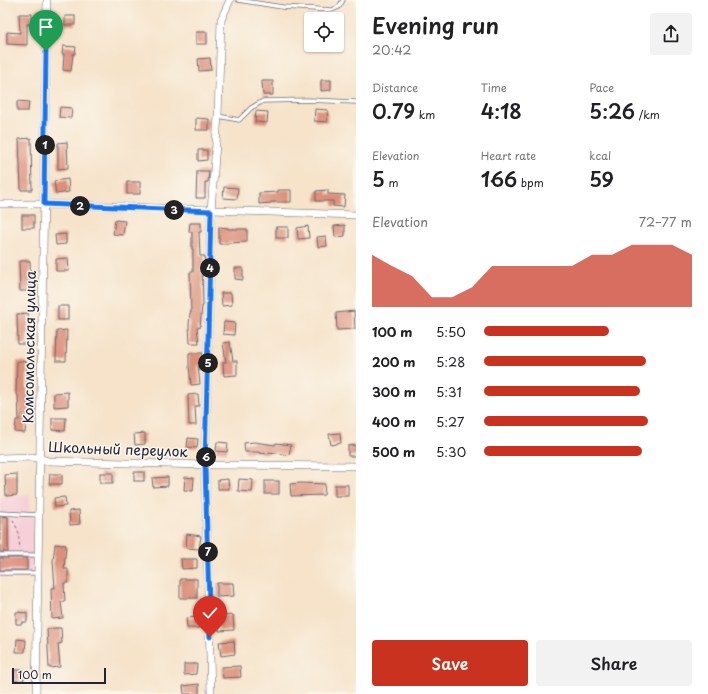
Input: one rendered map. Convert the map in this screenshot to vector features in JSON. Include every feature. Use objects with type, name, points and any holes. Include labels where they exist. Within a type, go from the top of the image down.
[{"type":"street","name":"Комсомольская улица","points":[[36,694],[47,0]]},
{"type":"street","points":[[211,694],[205,465],[211,211],[218,116],[221,20],[230,0]]},
{"type":"street","points":[[0,204],[44,204],[356,215]]},
{"type":"street","name":"Школьный переулок","points":[[0,458],[32,457],[48,460],[205,465],[356,466]]},
{"type":"lane","points":[[238,0],[282,8],[332,10],[339,6],[343,0]]},
{"type":"lane","points":[[218,116],[239,120],[251,108],[263,100],[356,102]]},
{"type":"lane","points":[[0,513],[39,515]]},
{"type":"lane","points":[[0,555],[39,556]]},
{"type":"lane","points":[[0,573],[39,573]]},
{"type":"path","points":[[11,513],[13,522],[18,530],[21,555]]},
{"type":"shaded area","points":[[30,495],[30,512],[33,512],[33,577],[0,577],[0,498]]},
{"type":"building","points":[[19,14],[32,14],[32,24],[27,24],[27,45],[7,44],[7,32],[20,33]]},
{"type":"building","points":[[65,16],[75,16],[75,25],[65,25]]},
{"type":"building","points":[[196,32],[207,32],[207,44],[196,44]]},
{"type":"building","points":[[63,46],[76,47],[75,54],[73,54],[71,71],[63,70]]},
{"type":"building","points":[[210,58],[211,70],[199,71],[198,59]]},
{"type":"building","points":[[321,80],[331,80],[331,90],[321,91]]},
{"type":"building","points":[[262,81],[273,81],[273,95],[263,95]]},
{"type":"building","points":[[17,101],[29,102],[28,111],[17,111]]},
{"type":"building","points":[[60,107],[72,108],[71,118],[59,117]]},
{"type":"building","points":[[315,109],[328,110],[327,122],[314,121]]},
{"type":"building","points":[[256,111],[268,112],[267,123],[255,122]]},
{"type":"building","points":[[196,118],[209,119],[209,130],[196,130]]},
{"type":"building","points":[[31,138],[32,190],[21,190],[19,139]]},
{"type":"building","points":[[67,142],[68,168],[58,169],[58,143]]},
{"type":"building","points":[[198,150],[207,150],[207,160],[198,161]]},
{"type":"building","points":[[197,171],[209,171],[208,182],[205,182],[205,198],[196,198]]},
{"type":"building","points":[[68,179],[69,192],[56,194],[54,181]]},
{"type":"building","points":[[127,182],[140,182],[140,194],[127,194]]},
{"type":"building","points":[[224,187],[238,188],[237,199],[223,198]]},
{"type":"building","points":[[278,190],[291,190],[291,202],[271,202],[259,204],[259,193],[278,192]]},
{"type":"building","points":[[328,190],[328,194],[345,195],[344,207],[333,206],[333,201],[316,201],[316,191]]},
{"type":"building","points":[[22,215],[34,215],[34,228],[22,228]]},
{"type":"building","points":[[115,220],[125,221],[123,235],[113,234]]},
{"type":"building","points":[[190,223],[201,223],[201,232],[199,232],[200,256],[205,256],[204,267],[202,267],[203,306],[200,328],[197,327],[199,343],[190,343],[190,272],[193,272],[193,249],[192,232],[189,232]]},
{"type":"building","points":[[345,225],[345,236],[335,237],[334,226]]},
{"type":"building","points":[[308,226],[309,238],[298,239],[297,228]]},
{"type":"building","points":[[219,227],[228,229],[247,229],[247,242],[219,244]]},
{"type":"building","points":[[276,227],[288,227],[288,238],[276,238]]},
{"type":"building","points":[[66,234],[66,244],[56,245],[55,235]]},
{"type":"building","points":[[326,236],[327,246],[318,247],[317,237]]},
{"type":"building","points":[[68,258],[69,271],[56,271],[56,259]]},
{"type":"building","points":[[19,261],[30,261],[31,291],[20,291]]},
{"type":"building","points":[[235,268],[243,268],[243,280],[235,279]]},
{"type":"building","points":[[221,293],[231,293],[232,305],[222,306]]},
{"type":"building","points":[[58,306],[68,306],[68,320],[58,320]]},
{"type":"building","points":[[354,311],[355,329],[337,330],[336,313]]},
{"type":"building","points":[[28,313],[29,326],[27,344],[18,344],[17,314]]},
{"type":"building","points":[[224,322],[235,323],[234,335],[223,334]]},
{"type":"building","points":[[67,330],[66,361],[56,361],[57,331]]},
{"type":"building","points":[[230,342],[233,361],[237,361],[237,375],[224,376],[223,362],[226,362],[223,343]]},
{"type":"building","points":[[189,353],[203,353],[202,366],[198,366],[200,384],[191,385]]},
{"type":"building","points":[[17,361],[27,362],[27,402],[31,402],[31,412],[27,412],[25,433],[15,432],[16,420],[19,420],[18,395],[16,395]]},
{"type":"building","points":[[68,392],[68,406],[54,407],[54,393]]},
{"type":"building","points":[[198,394],[199,406],[195,406],[196,425],[189,425],[188,395]]},
{"type":"building","points":[[52,418],[66,418],[65,431],[52,430]]},
{"type":"building","points":[[145,433],[145,444],[135,445],[134,434]]},
{"type":"building","points":[[340,433],[341,443],[331,445],[329,434]]},
{"type":"building","points":[[188,438],[198,439],[197,448],[187,447]]},
{"type":"building","points":[[217,442],[228,443],[227,452],[216,451]]},
{"type":"building","points":[[254,442],[275,445],[276,443],[291,445],[289,455],[269,452],[269,454],[245,452],[244,443]]},
{"type":"building","points":[[356,445],[356,456],[348,456],[348,446]]},
{"type":"building","points":[[134,472],[144,472],[144,481],[134,481]]},
{"type":"building","points":[[100,473],[113,473],[113,483],[100,483]]},
{"type":"building","points":[[17,474],[17,495],[6,496],[5,475]]},
{"type":"building","points":[[50,474],[62,474],[62,484],[49,484]]},
{"type":"building","points":[[168,477],[168,486],[153,487],[152,478]]},
{"type":"building","points":[[185,477],[194,478],[193,491],[184,490]]},
{"type":"building","points":[[228,479],[229,489],[218,489],[218,480]]},
{"type":"building","points":[[239,479],[253,480],[252,492],[238,491]]},
{"type":"building","points":[[265,481],[279,481],[279,494],[265,494]]},
{"type":"building","points":[[290,484],[325,484],[324,495],[291,496]]},
{"type":"building","points":[[335,485],[348,485],[348,496],[335,496]]},
{"type":"building","points":[[65,497],[66,506],[55,507],[54,498]]},
{"type":"building","points":[[79,510],[80,524],[70,525],[69,511]]},
{"type":"building","points":[[0,516],[8,517],[8,552],[0,552]]},
{"type":"building","points":[[187,534],[201,536],[199,549],[186,548]]},
{"type":"building","points":[[55,544],[66,545],[64,569],[68,569],[68,583],[64,583],[65,602],[61,602],[63,618],[52,619],[51,588],[55,588],[53,561]]},
{"type":"building","points":[[0,558],[27,558],[27,570],[0,570]]},
{"type":"building","points":[[181,559],[197,559],[197,568],[182,569]]},
{"type":"building","points":[[180,579],[197,579],[197,598],[180,598]]},
{"type":"building","points":[[217,583],[233,583],[234,596],[217,597]]},
{"type":"building","points":[[16,612],[27,613],[27,622],[16,624]]},
{"type":"building","points":[[233,615],[234,630],[219,631],[218,616]]},
{"type":"building","points":[[199,617],[199,628],[187,628],[186,618]]},
{"type":"building","points":[[61,628],[62,643],[58,644],[60,667],[49,668],[47,629]]},
{"type":"building","points":[[17,639],[26,640],[25,652],[16,652]]},
{"type":"building","points":[[234,641],[235,654],[221,656],[219,642]]},
{"type":"building","points":[[184,664],[197,664],[196,674],[184,675]]},
{"type":"building","points":[[240,666],[241,677],[223,678],[222,667]]},
{"type":"building","points":[[14,670],[23,670],[24,680],[14,681]]},
{"type":"building","points":[[199,684],[199,694],[184,694],[183,686]]},
{"type":"route","points":[[46,51],[44,204],[211,211],[205,465],[210,637]]}]
